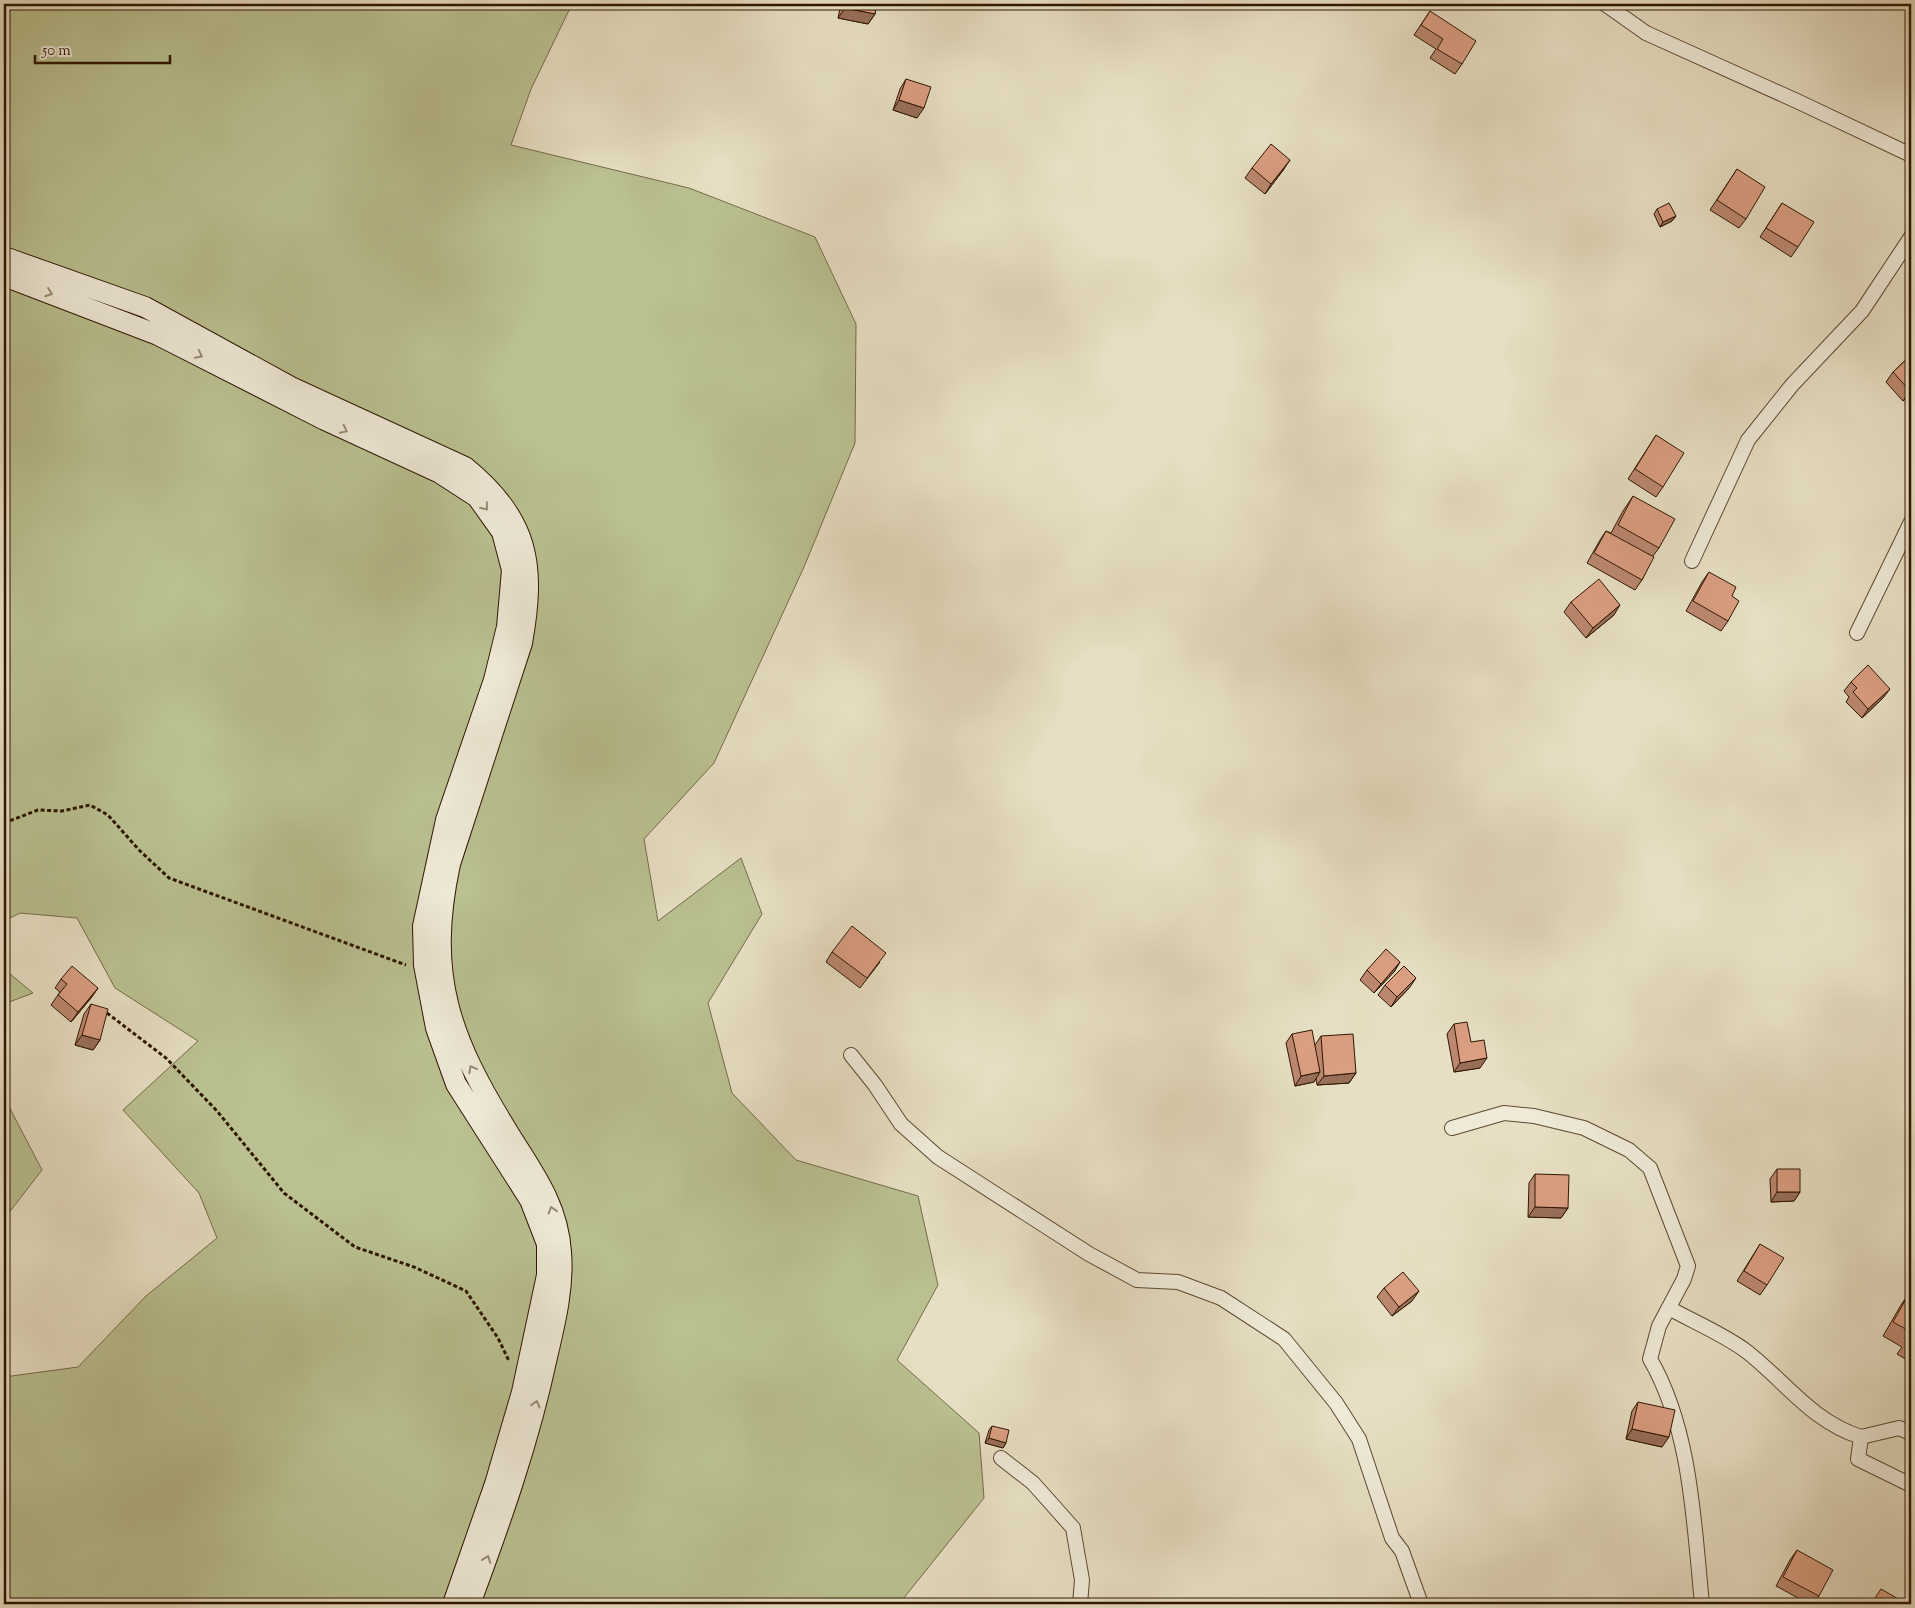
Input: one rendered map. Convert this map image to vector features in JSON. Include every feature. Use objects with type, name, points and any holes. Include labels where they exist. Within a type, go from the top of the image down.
[{"type":"main road","points":[[4,257],[145,307],[291,387],[465,467],[487,485],[505,506],[519,531],[529,576],[528,609],[522,643],[450,864],[443,896],[441,964],[450,1016],[470,1068],[546,1193],[556,1222],[561,1252],[560,1280],[554,1327],[522,1458],[470,1604]]},
{"type":"main road","points":[[4,276],[158,335],[362,439],[440,473],[477,497],[499,526],[510,554],[512,570],[507,627],[494,680],[446,820],[423,926],[425,972],[436,1028],[456,1084],[516,1174],[541,1224],[547,1244],[548,1275],[522,1392],[495,1484],[453,1604]]},
{"type":"street","points":[[1605,4],[1646,33],[1911,155]]},
{"type":"street","points":[[1692,561],[1748,440],[1792,385],[1862,310],[1911,236]]},
{"type":"street","points":[[1857,633],[1911,522]]},
{"type":"street","points":[[851,1055],[875,1085],[901,1124],[938,1157],[1089,1254],[1137,1280],[1178,1282],[1221,1298],[1284,1339],[1336,1403],[1359,1440],[1392,1538],[1402,1551],[1421,1604]]},
{"type":"street","points":[[1452,1128],[1504,1113],[1534,1116],[1584,1128],[1629,1150],[1650,1168],[1688,1266],[1684,1279],[1659,1326],[1650,1359],[1664,1383],[1682,1438],[1702,1604]]},
{"type":"street","points":[[1669,1308],[1745,1350],[1791,1393],[1840,1430],[1861,1436],[1899,1428],[1911,1433]]},
{"type":"street","points":[[1861,1436],[1858,1459],[1911,1485]]},
{"type":"street","points":[[1001,1458],[1033,1482],[1073,1528],[1082,1580],[1080,1604]]},
{"type":"path","points":[[4,823],[38,810],[62,812],[90,805],[108,816],[139,850],[169,878],[425,972]]},
{"type":"path","points":[[107,1012],[166,1058],[217,1111],[284,1193],[355,1247],[414,1267],[466,1290],[498,1338],[510,1365]]},
{"type":"green space","points":[[4,4],[572,4],[531,89],[511,145],[689,188],[815,237],[856,324],[855,443],[804,567],[714,763],[644,839],[658,921],[741,858],[762,914],[708,1003],[732,1093],[796,1160],[918,1196],[938,1285],[897,1360],[979,1433],[984,1498],[899,1604],[4,1604],[4,1377],[78,1367],[146,1296],[217,1238],[199,1193],[123,1110],[198,1041],[115,988],[77,918],[20,913],[4,921]]},
{"type":"green space","points":[[4,969],[33,993],[4,1004]]},
{"type":"green space","points":[[4,1097],[42,1170],[4,1219]]},
{"type":"building","points":[[845,4],[877,4],[875,14],[845,8]]},
{"type":"building","points":[[1430,11],[1476,41],[1462,64],[1437,49],[1443,39],[1421,25]]},
{"type":"building","points":[[906,79],[931,87],[924,108],[899,100]]},
{"type":"building","points":[[1271,144],[1290,160],[1271,184],[1252,168]]},
{"type":"building","points":[[1737,169],[1765,187],[1746,219],[1717,200]]},
{"type":"building","points":[[1669,203],[1676,216],[1663,222],[1657,209]]},
{"type":"building","points":[[1782,203],[1814,222],[1798,247],[1766,228]]},
{"type":"building","points":[[1911,355],[1911,390],[1910,391],[1893,372]]},
{"type":"building","points":[[1656,435],[1684,453],[1663,487],[1635,469]]},
{"type":"building","points":[[1633,496],[1675,519],[1659,548],[1618,525]]},
{"type":"building","points":[[1606,531],[1654,557],[1642,580],[1594,553]]},
{"type":"building","points":[[1709,572],[1736,587],[1732,596],[1739,601],[1728,621],[1693,601]]},
{"type":"building","points":[[1599,579],[1620,605],[1593,628],[1571,602]]},
{"type":"building","points":[[1868,665],[1890,689],[1868,709],[1853,692],[1857,688],[1851,682]]},
{"type":"building","points":[[852,926],[886,953],[867,978],[832,952]]},
{"type":"building","points":[[1386,949],[1400,962],[1381,984],[1367,970]]},
{"type":"building","points":[[72,966],[98,988],[78,1012],[58,995],[67,984],[61,979]]},
{"type":"building","points":[[1404,966],[1416,978],[1397,997],[1385,985]]},
{"type":"building","points":[[91,1004],[108,1009],[100,1040],[82,1035]]},
{"type":"building","points":[[1467,1022],[1471,1042],[1484,1040],[1487,1058],[1460,1063],[1454,1024]]},
{"type":"building","points":[[1312,1030],[1320,1072],[1301,1076],[1292,1034]]},
{"type":"building","points":[[1353,1034],[1356,1073],[1324,1076],[1321,1036]]},
{"type":"building","points":[[1777,1169],[1800,1169],[1800,1192],[1777,1192]]},
{"type":"building","points":[[1535,1174],[1569,1175],[1568,1208],[1535,1207]]},
{"type":"building","points":[[1760,1244],[1784,1258],[1767,1285],[1744,1271]]},
{"type":"building","points":[[1403,1272],[1419,1291],[1399,1307],[1384,1288]]},
{"type":"building","points":[[1911,1290],[1911,1332],[1893,1322]]},
{"type":"building","points":[[1911,1333],[1911,1342],[1907,1340]]},
{"type":"building","points":[[1638,1402],[1675,1410],[1669,1437],[1632,1429]]},
{"type":"building","points":[[992,1426],[1009,1430],[1006,1443],[989,1438]]},
{"type":"building","points":[[1797,1550],[1833,1570],[1819,1596],[1783,1577]]},
{"type":"building","points":[[1881,1589],[1907,1604],[1871,1604]]}]
